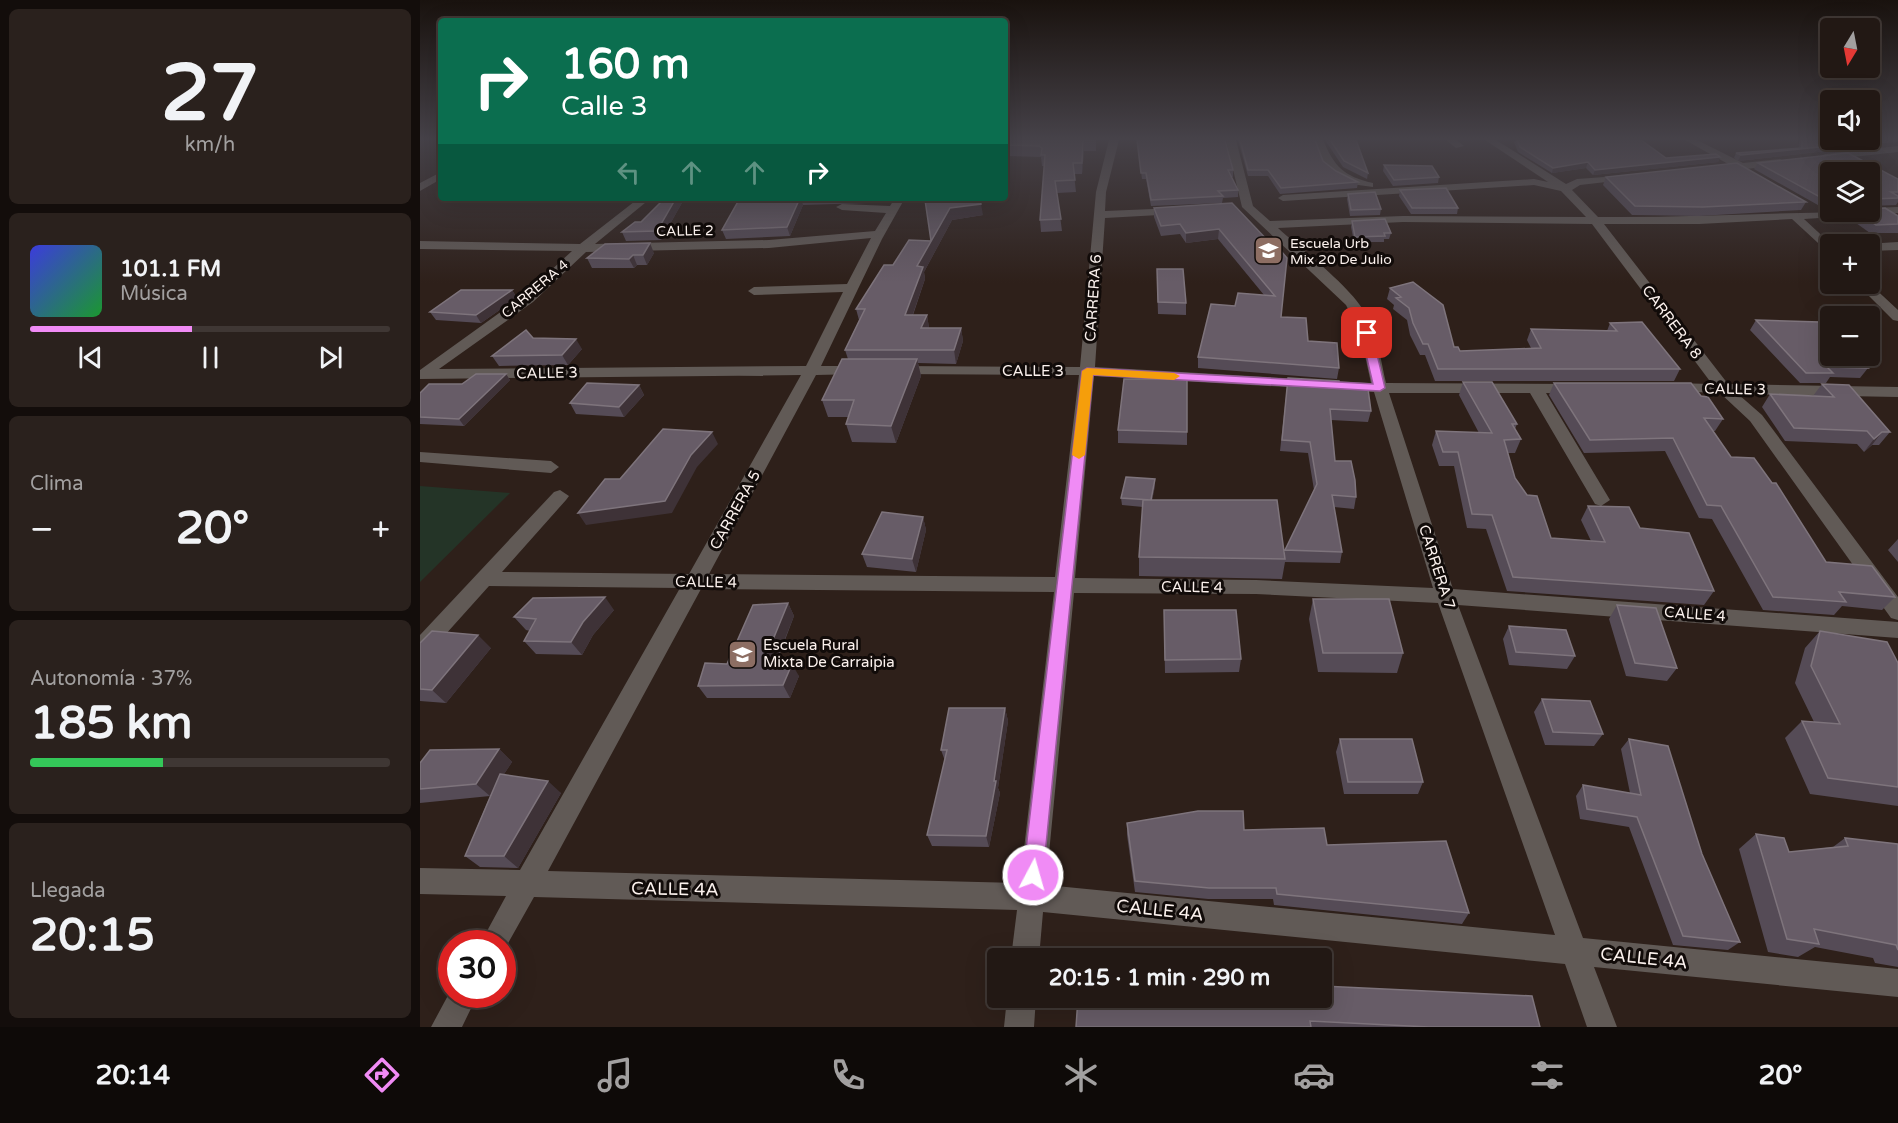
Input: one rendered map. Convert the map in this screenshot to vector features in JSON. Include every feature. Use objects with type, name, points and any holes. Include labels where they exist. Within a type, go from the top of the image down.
[{"type":"street","name":"CARRERA 6","points":[[1026,948],[1087,371],[1100,204],[1103,188]]},
{"type":"street","name":"CARRERA 7","points":[[1240,188],[1243,202],[1351,302],[1361,317],[1380,388],[1445,596],[1602,1027]]},
{"type":"street","points":[[1283,198],[1441,188]]},
{"type":"street","name":"CARRERA 8","points":[[1561,188],[1596,221],[1723,388],[1756,418],[1898,612]]},
{"type":"street","name":"CARRERA 4","points":[[421,375],[528,299],[584,248],[642,201]]},
{"type":"street","name":"CARRERA 5","points":[[502,930],[812,369],[875,242],[898,201]]},
{"type":"street","points":[[1100,204],[1191,210]]},
{"type":"street","points":[[1806,205],[1820,213]]},
{"type":"street","points":[[842,207],[893,210]]},
{"type":"street","points":[[1880,211],[1898,210]]},
{"type":"street","points":[[1268,225],[1403,219],[1596,221],[1820,216]]},
{"type":"street","points":[[1797,218],[1820,240]]},
{"type":"street","name":"CALLE 2","points":[[420,245],[584,248],[875,242]]},
{"type":"street","points":[[1880,247],[1898,246]]},
{"type":"street","points":[[754,291],[852,288]]},
{"type":"street","points":[[1874,294],[1898,317]]},
{"type":"street","name":"CALLE 3","points":[[421,375],[812,369],[1087,371],[1380,388],[1594,389]]},
{"type":"street","name":"CALLE 3","points":[[1653,389],[1723,388],[1898,392]]},
{"type":"street","points":[[1536,390],[1602,500]]},
{"type":"street","points":[[420,457],[551,467]]},
{"type":"street","points":[[420,650],[560,496]]},
{"type":"street","name":"CALLE 4","points":[[484,579],[1256,587],[1445,596],[1898,630]]},
{"type":"street","name":"CALLE 4A","points":[[420,881],[1031,897],[1898,983]]},
{"type":"street","points":[[446,1027],[456,1008]]},
{"type":"street","points":[[1019,1027],[1021,1008]]},
{"type":"green space","points":[[420,486],[510,493],[420,582]]},
{"type":"building","points":[[1042,188],[1056,188],[1061,219],[1040,220]]},
{"type":"building","points":[[1149,188],[1237,188],[1238,190],[1218,191],[1223,196],[1151,200]]},
{"type":"building","points":[[1446,188],[1458,208],[1412,208],[1400,190]]},
{"type":"building","points":[[1617,188],[1781,188],[1806,202],[1703,207],[1635,206]]},
{"type":"building","points":[[1803,188],[1820,188],[1820,197]]},
{"type":"building","points":[[1880,188],[1898,188],[1898,192],[1891,192],[1898,198],[1880,199]]},
{"type":"building","points":[[1375,192],[1381,209],[1351,210],[1348,194]]},
{"type":"building","points":[[662,201],[674,201],[657,231],[622,232],[635,222],[641,222]]},
{"type":"building","points":[[738,201],[799,201],[787,227],[722,230]]},
{"type":"building","points":[[925,201],[980,201],[981,204],[950,208],[917,266],[923,267],[905,315],[927,315],[921,328],[961,328],[954,350],[845,350],[865,309],[856,309],[884,265],[893,265],[909,240],[931,241]]},
{"type":"building","points":[[1232,203],[1287,258],[1281,317],[1306,318],[1308,341],[1337,343],[1339,368],[1198,357],[1211,304],[1235,306],[1238,293],[1275,296],[1219,229],[1186,233],[1180,224],[1161,226],[1154,208]]},
{"type":"building","points":[[1880,208],[1885,208],[1898,216],[1898,224],[1876,225],[1872,222],[1880,222]]},
{"type":"building","points":[[1385,219],[1391,233],[1384,233],[1385,236],[1355,237],[1352,221]]},
{"type":"building","points":[[650,243],[643,255],[633,255],[629,259],[587,258],[605,244]]},
{"type":"building","points":[[1157,269],[1183,269],[1186,303],[1158,302]]},
{"type":"building","points":[[1413,282],[1443,305],[1454,347],[1458,347],[1460,351],[1541,348],[1531,329],[1617,331],[1610,323],[1642,322],[1680,369],[1438,369],[1428,344],[1423,344],[1413,323],[1409,308],[1396,298],[1401,297],[1390,288]]},
{"type":"building","points":[[461,290],[512,290],[476,315],[430,312]]},
{"type":"building","points":[[1756,320],[1820,322],[1820,366],[1866,366],[1868,368],[1827,367],[1833,373],[1806,373]]},
{"type":"building","points":[[526,330],[533,338],[576,339],[562,355],[492,356]]},
{"type":"building","points":[[842,359],[917,359],[891,426],[846,424],[854,400],[822,400]]},
{"type":"building","points":[[476,374],[506,374],[459,419],[420,417],[420,393],[429,384],[462,384]]},
{"type":"building","points":[[1288,378],[1339,381],[1339,388],[1368,389],[1371,411],[1330,409],[1335,461],[1351,461],[1355,480],[1356,497],[1332,495],[1342,552],[1285,550],[1317,484],[1310,442],[1282,440]]},
{"type":"building","points":[[1124,379],[1187,379],[1187,432],[1118,430]]},
{"type":"building","points":[[1463,382],[1492,382],[1517,424],[1512,424],[1521,439],[1504,440],[1515,478],[1527,495],[1537,496],[1551,538],[1605,542],[1588,506],[1629,507],[1640,528],[1689,533],[1714,591],[1513,577],[1492,515],[1472,514],[1458,452],[1443,452],[1436,431],[1492,433]]},
{"type":"building","points":[[587,383],[639,385],[619,407],[570,403]]},
{"type":"building","points":[[1554,383],[1691,383],[1701,396],[1708,397],[1723,419],[1704,418],[1731,457],[1754,458],[1772,483],[1776,483],[1826,562],[1872,566],[1895,597],[1839,592],[1846,602],[1773,597],[1721,506],[1707,505],[1673,438],[1590,440]]},
{"type":"building","points":[[1822,384],[1849,385],[1890,432],[1882,432],[1874,439],[1867,431],[1794,428],[1770,394],[1834,397]]},
{"type":"building","points":[[663,429],[712,432],[691,455],[665,501],[578,513],[605,479],[620,479]]},
{"type":"building","points":[[1126,477],[1155,479],[1151,500],[1121,498]]},
{"type":"building","points":[[1143,500],[1277,500],[1285,559],[1139,557]]},
{"type":"building","points":[[882,512],[923,517],[912,559],[862,554]]},
{"type":"building","points":[[605,597],[583,622],[571,642],[524,641],[536,619],[514,617],[533,598]]},
{"type":"building","points":[[1313,599],[1389,599],[1403,653],[1323,653]]},
{"type":"building","points":[[788,603],[763,664],[792,664],[783,685],[698,686],[705,663],[727,664],[753,605]]},
{"type":"building","points":[[1617,605],[1656,608],[1677,668],[1635,663]]},
{"type":"building","points":[[1164,610],[1236,610],[1241,659],[1165,660]]},
{"type":"building","points":[[1509,626],[1566,630],[1575,656],[1516,652]]},
{"type":"building","points":[[432,631],[478,635],[432,690],[420,689],[420,643]]},
{"type":"building","points":[[1820,631],[1887,642],[1898,663],[1898,787],[1828,778],[1802,721],[1840,724],[1811,666]]},
{"type":"building","points":[[1542,699],[1590,701],[1603,734],[1553,732]]},
{"type":"building","points":[[949,708],[1005,708],[994,781],[996,781],[986,836],[927,835],[947,750],[941,750]]},
{"type":"building","points":[[1340,739],[1412,739],[1423,782],[1348,782]]},
{"type":"building","points":[[1629,739],[1668,746],[1702,854],[1740,942],[1683,936],[1637,817],[1587,809],[1583,785],[1641,795]]},
{"type":"building","points":[[499,749],[476,784],[420,789],[420,763],[430,750]]},
{"type":"building","points":[[500,774],[548,781],[504,856],[465,856]]},
{"type":"building","points":[[1198,811],[1243,811],[1244,830],[1324,828],[1327,845],[1446,841],[1469,913],[1277,894],[1276,888],[1209,888],[1135,881],[1127,823]]},
{"type":"building","points":[[1756,834],[1784,838],[1789,852],[1848,846],[1845,838],[1898,844],[1898,950],[1896,945],[1814,929],[1819,944],[1787,939]]},
{"type":"building","points":[[1332,986],[1532,996],[1540,1027],[1429,1027],[1310,1021],[1311,1027],[1076,1027],[1077,1008],[1332,1008]]},
{"type":"slow traffic","points":[[1079,455],[1087,371],[1174,376]]},
{"type":"place","name":"Escuela Urb Mix 20 De Julio","points":[[1269,251]]},
{"type":"place","name":"Escuela Rural Mixta De Carraipia","points":[[742,654]]},
{"type":"route","points":[[1033,875],[1087,371],[1380,388],[1367,333]]}]
